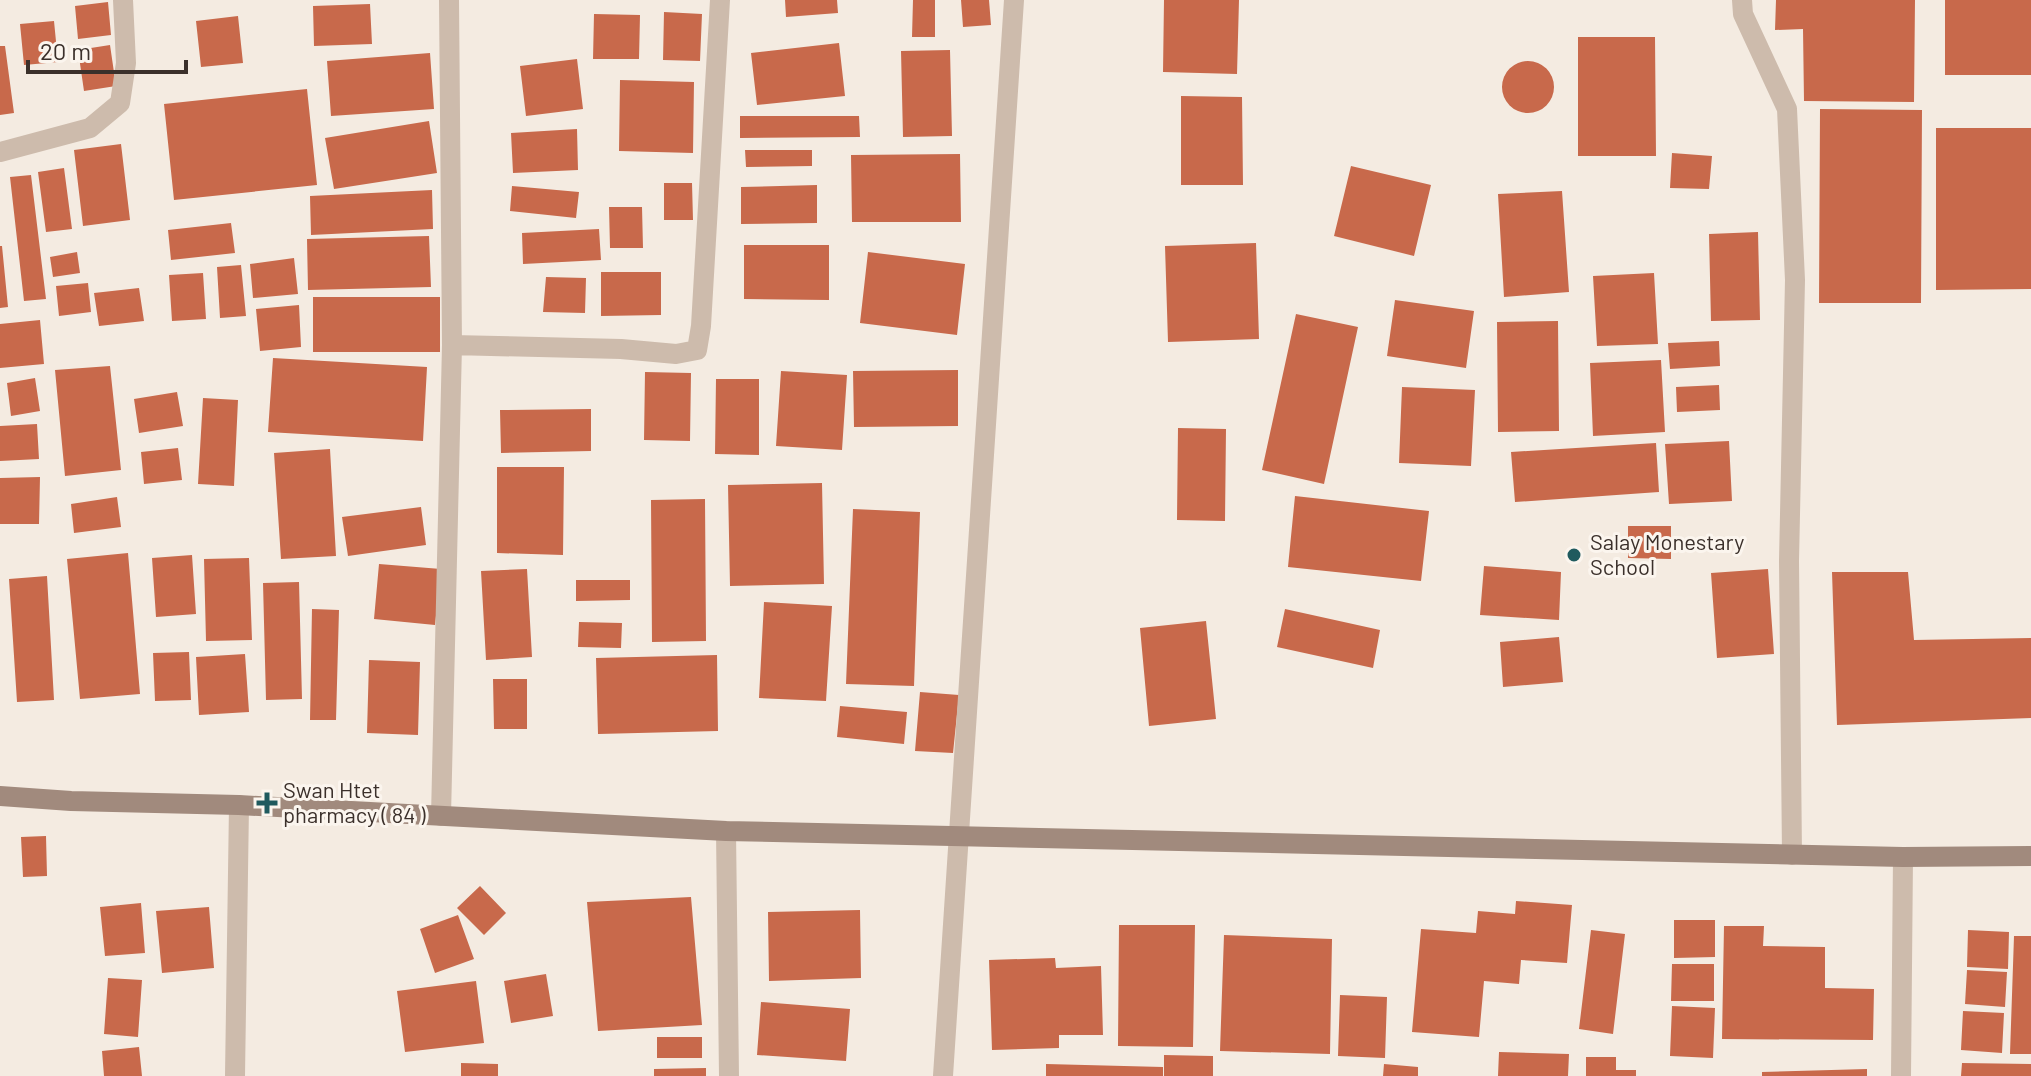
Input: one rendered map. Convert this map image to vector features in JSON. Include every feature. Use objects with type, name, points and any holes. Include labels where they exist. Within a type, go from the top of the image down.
[{"type":"street","points":[[0,152],[90,128],[120,103],[126,63],[123,0]]},
{"type":"street","points":[[441,816],[452,345],[449,0]]},
{"type":"street","points":[[452,345],[621,349],[676,354],[697,350],[702,311],[720,0]]},
{"type":"street","points":[[943,1076],[1014,0]]},
{"type":"street","points":[[1742,0],[1743,14],[1787,109],[1795,280],[1789,561],[1792,855]]},
{"type":"street","points":[[0,796],[239,805],[726,831],[1792,855],[2031,856]]},
{"type":"street","points":[[235,1076],[239,805]]},
{"type":"street","points":[[726,831],[729,1076]]},
{"type":"street","points":[[1901,1076],[1903,857]]},
{"type":"building","points":[[785,0],[837,0],[838,13],[786,17]]},
{"type":"building","points":[[913,0],[935,0],[935,37],[912,37]]},
{"type":"building","points":[[961,0],[989,0],[991,25],[963,27]]},
{"type":"building","points":[[1164,0],[1239,0],[1237,74],[1163,72]]},
{"type":"building","points":[[1776,0],[1915,0],[1914,102],[1804,101],[1803,29],[1775,30]]},
{"type":"building","points":[[1945,0],[2031,0],[2031,75],[1945,75]]},
{"type":"building","points":[[108,2],[111,35],[78,39],[75,6]]},
{"type":"building","points":[[370,4],[372,44],[314,46],[313,6]]},
{"type":"building","points":[[664,12],[702,14],[700,61],[663,60]]},
{"type":"building","points":[[594,14],[640,15],[639,59],[593,59]]},
{"type":"building","points":[[238,16],[243,63],[201,67],[196,21]]},
{"type":"building","points":[[54,21],[58,62],[24,65],[20,24]]},
{"type":"building","points":[[1578,37],[1655,37],[1656,156],[1578,156]]},
{"type":"building","points":[[839,43],[845,96],[757,105],[751,53]]},
{"type":"building","points":[[110,45],[116,86],[84,91],[78,50]]},
{"type":"building","points":[[0,46],[5,46],[14,113],[0,115]]},
{"type":"building","points":[[950,50],[952,136],[903,137],[901,51]]},
{"type":"building","points":[[430,53],[434,109],[331,116],[327,61]]},
{"type":"building","points":[[577,59],[583,109],[526,116],[520,66]]},
{"type":"building","points":[[1528,61],[1546,69],[1554,87],[1546,105],[1528,113],[1510,105],[1502,87],[1510,69]]},
{"type":"building","points":[[620,80],[694,82],[693,153],[619,151]]},
{"type":"building","points":[[307,89],[317,185],[174,200],[164,104]]},
{"type":"building","points":[[1181,96],[1242,97],[1243,185],[1181,185]]},
{"type":"building","points":[[1820,109],[1922,110],[1921,303],[1819,303]]},
{"type":"building","points":[[740,116],[859,116],[860,137],[740,138]]},
{"type":"building","points":[[429,121],[437,173],[334,189],[325,138]]},
{"type":"building","points":[[1936,128],[2031,128],[2031,289],[1936,290]]},
{"type":"building","points":[[577,129],[578,170],[513,173],[511,133]]},
{"type":"building","points":[[121,144],[130,220],[83,226],[74,150]]},
{"type":"building","points":[[745,150],[812,150],[812,166],[746,167]]},
{"type":"building","points":[[1672,153],[1712,156],[1709,189],[1670,188]]},
{"type":"building","points":[[960,154],[961,222],[852,222],[851,155]]},
{"type":"building","points":[[1351,166],[1431,185],[1414,256],[1334,236]]},
{"type":"building","points":[[64,168],[72,229],[46,232],[38,172]]},
{"type":"building","points":[[31,175],[46,299],[24,301],[10,177]]},
{"type":"building","points":[[664,183],[692,183],[693,220],[664,220]]},
{"type":"building","points":[[817,185],[817,223],[741,224],[741,187]]},
{"type":"building","points":[[512,186],[579,192],[576,218],[510,211]]},
{"type":"building","points":[[432,190],[433,229],[311,235],[310,196]]},
{"type":"building","points":[[1562,191],[1569,292],[1504,297],[1498,194]]},
{"type":"building","points":[[609,207],[642,207],[643,248],[610,248]]},
{"type":"building","points":[[231,223],[235,253],[171,260],[168,230]]},
{"type":"building","points":[[599,229],[601,260],[523,264],[522,233]]},
{"type":"building","points":[[1758,232],[1760,320],[1711,321],[1709,234]]},
{"type":"building","points":[[429,236],[431,287],[308,290],[307,239]]},
{"type":"building","points":[[1256,243],[1259,339],[1168,342],[1165,246]]},
{"type":"building","points":[[744,245],[829,245],[829,300],[744,299]]},
{"type":"building","points":[[0,246],[8,307],[0,308]]},
{"type":"building","points":[[77,252],[80,273],[53,277],[50,257]]},
{"type":"building","points":[[868,252],[965,264],[957,335],[860,323]]},
{"type":"building","points":[[294,258],[298,294],[253,298],[250,264]]},
{"type":"building","points":[[241,265],[246,316],[220,318],[217,267]]},
{"type":"building","points":[[601,272],[661,272],[661,315],[601,316]]},
{"type":"building","points":[[203,273],[206,319],[172,321],[169,275]]},
{"type":"building","points":[[1654,273],[1658,344],[1597,346],[1593,276]]},
{"type":"building","points":[[546,277],[586,278],[585,313],[543,312]]},
{"type":"building","points":[[88,283],[91,312],[59,316],[56,286]]},
{"type":"building","points":[[139,288],[144,321],[99,326],[94,293]]},
{"type":"building","points":[[313,297],[440,297],[440,352],[313,352]]},
{"type":"building","points":[[1395,300],[1474,311],[1466,368],[1387,356]]},
{"type":"building","points":[[299,305],[301,347],[260,351],[256,309]]},
{"type":"building","points":[[1296,314],[1358,327],[1324,484],[1262,470]]},
{"type":"building","points":[[40,320],[44,364],[0,368],[0,324]]},
{"type":"building","points":[[1558,321],[1559,431],[1498,432],[1497,322]]},
{"type":"building","points":[[1719,341],[1720,366],[1670,369],[1668,343]]},
{"type":"building","points":[[273,358],[427,367],[423,441],[268,432]]},
{"type":"building","points":[[1661,360],[1665,432],[1593,436],[1590,363]]},
{"type":"building","points":[[110,366],[121,470],[65,476],[55,370]]},
{"type":"building","points":[[958,370],[958,426],[854,427],[853,371]]},
{"type":"building","points":[[781,371],[847,375],[842,450],[776,446]]},
{"type":"building","points":[[645,372],[691,373],[690,441],[644,440]]},
{"type":"building","points":[[35,378],[40,411],[11,416],[7,383]]},
{"type":"building","points":[[716,379],[759,379],[759,455],[715,454]]},
{"type":"building","points":[[1719,385],[1720,410],[1677,412],[1676,387]]},
{"type":"building","points":[[1402,387],[1475,390],[1471,466],[1399,463]]},
{"type":"building","points":[[177,392],[183,426],[139,433],[134,399]]},
{"type":"building","points":[[203,398],[238,400],[234,486],[198,484]]},
{"type":"building","points":[[591,409],[591,451],[501,453],[500,410]]},
{"type":"building","points":[[37,424],[39,459],[0,461],[0,426]]},
{"type":"building","points":[[1178,428],[1226,429],[1225,521],[1177,520]]},
{"type":"building","points":[[1729,441],[1732,501],[1669,504],[1665,444]]},
{"type":"building","points":[[1656,443],[1659,492],[1515,502],[1511,452]]},
{"type":"building","points":[[178,448],[182,480],[144,484],[141,452]]},
{"type":"building","points":[[330,449],[336,556],[281,559],[274,453]]},
{"type":"building","points":[[497,467],[564,467],[563,555],[497,553]]},
{"type":"building","points":[[40,477],[39,524],[0,524],[0,478]]},
{"type":"building","points":[[822,483],[824,584],[730,586],[728,485]]},
{"type":"building","points":[[1295,496],[1429,511],[1421,581],[1288,567]]},
{"type":"building","points":[[117,497],[121,527],[74,533],[71,504]]},
{"type":"building","points":[[705,499],[706,641],[652,642],[651,500]]},
{"type":"building","points":[[421,507],[426,545],[348,556],[342,517]]},
{"type":"building","points":[[853,509],[920,512],[914,686],[846,684]]},
{"type":"building","points":[[1628,526],[1671,526],[1671,559],[1628,558]]},
{"type":"building","points":[[128,553],[140,694],[80,699],[67,559]]},
{"type":"building","points":[[192,555],[196,614],[156,617],[152,558]]},
{"type":"building","points":[[249,558],[252,640],[206,641],[204,559]]},
{"type":"building","points":[[379,564],[441,569],[435,625],[374,619]]},
{"type":"building","points":[[1484,566],[1561,572],[1559,620],[1480,615]]},
{"type":"building","points":[[527,569],[532,657],[486,660],[481,571]]},
{"type":"building","points":[[1768,569],[1774,654],[1717,658],[1711,573]]},
{"type":"building","points":[[1832,572],[1908,572],[1914,640],[2031,638],[2031,718],[1837,725]]},
{"type":"building","points":[[47,576],[54,700],[17,702],[9,579]]},
{"type":"building","points":[[576,580],[630,580],[630,600],[576,601]]},
{"type":"building","points":[[299,582],[302,699],[266,700],[263,583]]},
{"type":"building","points":[[764,602],[832,606],[826,701],[759,698]]},
{"type":"building","points":[[312,609],[339,610],[336,720],[310,720]]},
{"type":"building","points":[[1285,609],[1380,630],[1373,668],[1277,647]]},
{"type":"building","points":[[1206,621],[1216,719],[1149,726],[1140,628]]},
{"type":"building","points":[[579,622],[622,623],[621,648],[578,647]]},
{"type":"building","points":[[1559,637],[1563,682],[1503,687],[1500,642]]},
{"type":"building","points":[[189,652],[191,700],[155,701],[153,653]]},
{"type":"building","points":[[245,654],[249,712],[199,715],[196,657]]},
{"type":"building","points":[[717,655],[718,731],[598,734],[596,658]]},
{"type":"building","points":[[369,660],[420,662],[418,735],[367,733]]},
{"type":"building","points":[[493,679],[527,679],[527,729],[494,729]]},
{"type":"building","points":[[920,692],[959,695],[953,753],[915,751]]},
{"type":"building","points":[[840,706],[907,712],[904,744],[837,737]]},
{"type":"building","points":[[46,836],[47,876],[23,877],[21,837]]},
{"type":"building","points":[[480,886],[506,913],[484,935],[457,908]]},
{"type":"building","points":[[691,897],[702,1025],[598,1031],[587,902]]},
{"type":"building","points":[[1516,901],[1572,905],[1567,963],[1521,960],[1519,984],[1484,981],[1479,1037],[1412,1032],[1421,929],[1476,933],[1478,911],[1515,914]]},
{"type":"building","points":[[141,903],[145,953],[105,956],[100,907]]},
{"type":"building","points":[[209,907],[214,968],[162,973],[156,911]]},
{"type":"building","points":[[860,910],[861,978],[769,981],[768,912]]},
{"type":"building","points":[[458,915],[474,959],[435,973],[420,929]]},
{"type":"building","points":[[1674,920],[1715,920],[1715,957],[1674,958]]},
{"type":"building","points":[[1119,925],[1195,925],[1193,1047],[1118,1046]]},
{"type":"building","points":[[1724,926],[1764,926],[1763,946],[1825,947],[1825,988],[1874,989],[1873,1040],[1722,1039]]},
{"type":"building","points":[[1591,930],[1625,934],[1613,1034],[1579,1029]]},
{"type":"building","points":[[1968,930],[2009,932],[2008,969],[1967,967]]},
{"type":"building","points":[[1224,935],[1332,939],[1330,1054],[1220,1051]]},
{"type":"building","points":[[2014,936],[2031,936],[2031,1054],[2010,1054]]},
{"type":"building","points":[[1055,958],[1056,968],[1101,966],[1103,1035],[1059,1035],[1059,1048],[992,1050],[989,960]]},
{"type":"building","points":[[1672,964],[1714,964],[1714,1001],[1671,1001]]},
{"type":"building","points":[[1967,970],[2007,972],[2005,1007],[1965,1004]]},
{"type":"building","points":[[546,974],[553,1016],[511,1023],[504,981]]},
{"type":"building","points":[[108,978],[142,980],[138,1037],[104,1034]]},
{"type":"building","points":[[476,981],[484,1043],[405,1052],[397,991]]},
{"type":"building","points":[[1340,995],[1387,997],[1385,1058],[1338,1056]]},
{"type":"building","points":[[761,1002],[850,1009],[846,1061],[757,1055]]},
{"type":"building","points":[[1672,1006],[1715,1008],[1713,1058],[1670,1056]]},
{"type":"building","points":[[1963,1011],[2004,1013],[2002,1053],[1961,1050]]},
{"type":"building","points":[[657,1037],[702,1037],[702,1058],[657,1058]]},
{"type":"building","points":[[139,1047],[142,1076],[104,1076],[102,1051]]},
{"type":"building","points":[[1499,1052],[1569,1054],[1568,1076],[1498,1076]]},
{"type":"building","points":[[1164,1055],[1213,1056],[1213,1076],[1164,1076]]},
{"type":"building","points":[[1586,1057],[1616,1057],[1616,1070],[1636,1070],[1636,1076],[1586,1076]]},
{"type":"building","points":[[461,1063],[498,1064],[498,1076],[461,1076]]},
{"type":"building","points":[[1962,1063],[2031,1064],[2031,1076],[1961,1076]]},
{"type":"building","points":[[1046,1064],[1163,1067],[1163,1076],[1046,1076]]},
{"type":"building","points":[[1384,1064],[1418,1067],[1418,1076],[1383,1076]]},
{"type":"building","points":[[706,1068],[706,1076],[654,1076],[654,1069]]},
{"type":"building","points":[[1867,1069],[1867,1076],[1762,1076],[1762,1072]]},
{"type":"place","name":"Salay Monestary School","points":[[1574,555]]},
{"type":"place","name":"Swan Htet pharmacy ( 84 )","points":[[267,803]]}]
